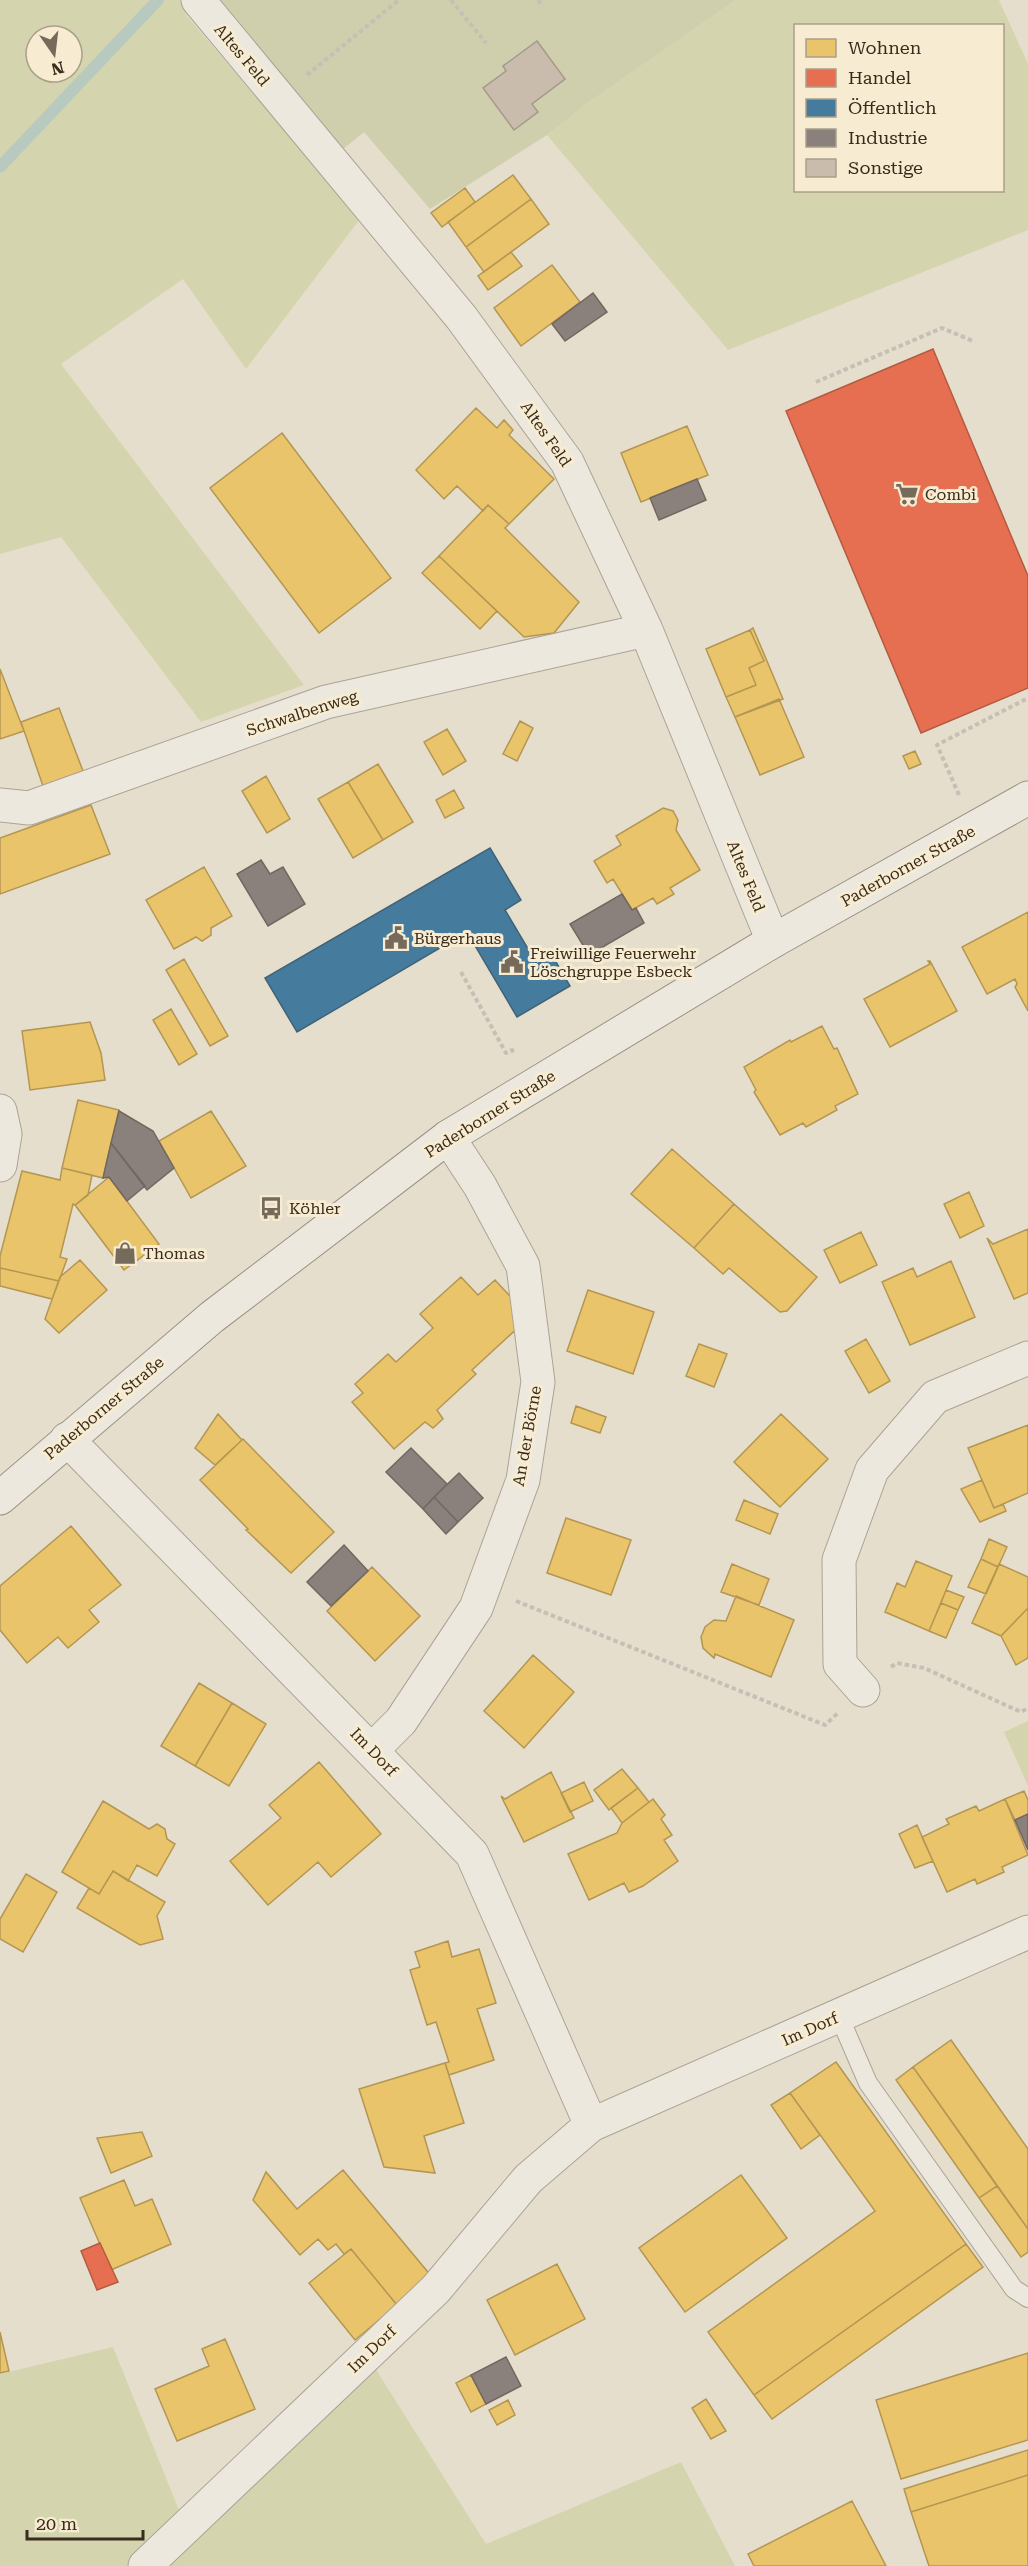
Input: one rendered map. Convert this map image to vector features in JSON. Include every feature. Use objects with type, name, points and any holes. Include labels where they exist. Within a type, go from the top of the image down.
[{"type":"street","name":"Altes Feld","points":[[198,0],[461,317],[567,462],[646,630],[773,941]]},
{"type":"street","name":"Schwalbenweg","points":[[0,805],[29,808],[326,702],[646,630]]},
{"type":"street","name":"Paderborner Straße","points":[[0,1498],[221,1310],[448,1137],[773,941],[1028,798]]},
{"type":"street","points":[[0,1111],[5,1134],[0,1165]]},
{"type":"street","name":"An der Börne","points":[[372,1750],[401,1721],[476,1608],[523,1480],[538,1382],[523,1266],[480,1186],[448,1137]]},
{"type":"street","points":[[863,1690],[840,1664],[839,1560],[872,1470],[935,1397],[1028,1358]]},
{"type":"street","name":"Im Dorf","points":[[68,1439],[472,1854],[591,2125]]},
{"type":"street","name":"Im Dorf","points":[[145,2566],[436,2289],[528,2179],[591,2125],[1028,1932]]},
{"type":"lane","points":[[839,2016],[868,2083],[1014,2289],[1028,2298]]},
{"type":"path","points":[[278,98],[399,0]]},
{"type":"path","points":[[451,0],[486,43]]},
{"type":"path","points":[[816,382],[942,328],[973,341]]},
{"type":"path","points":[[974,828],[937,745],[1028,698]]},
{"type":"path","points":[[461,972],[506,1053],[512,1050],[514,1054]]},
{"type":"path","points":[[483,1588],[825,1725],[897,1662],[924,1668],[1021,1712],[1028,1708]]},
{"type":"green space","points":[[0,0],[180,0],[187,16],[360,219],[246,369],[183,279],[61,364],[304,685],[201,722],[61,537],[0,554]]},
{"type":"green space","points":[[209,0],[736,0],[589,102],[547,135],[430,209],[364,132],[336,155]]},
{"type":"green space","points":[[736,0],[999,0],[1028,64],[1028,230],[728,350],[547,135],[589,102]]},
{"type":"green space","points":[[1028,1721],[1028,1786],[1004,1732]]},
{"type":"green space","points":[[113,2347],[181,2515],[127,2566],[0,2566],[0,2374]]},
{"type":"green space","points":[[375,2368],[486,2544],[681,2462],[735,2566],[169,2566]]},
{"type":"building: Wohnen","points":[[513,175],[531,199],[466,247],[448,222]]},
{"type":"building: Wohnen","points":[[465,188],[475,202],[442,227],[431,213]]},
{"type":"building: Wohnen","points":[[531,199],[549,224],[484,272],[466,247]]},
{"type":"building: Wohnen","points":[[511,252],[522,266],[488,290],[478,276]]},
{"type":"building: Wohnen","points":[[552,265],[580,302],[521,346],[494,308]]},
{"type":"building: Wohnen","points":[[476,408],[497,428],[504,420],[513,430],[509,435],[554,479],[509,524],[488,505],[483,511],[457,486],[444,499],[416,470]]},
{"type":"building: Wohnen","points":[[687,426],[708,475],[641,502],[621,453]]},
{"type":"building: Wohnen","points":[[282,433],[391,578],[319,633],[210,488]]},
{"type":"building: Wohnen","points":[[488,505],[509,524],[505,528],[579,602],[554,633],[524,637],[439,556]]},
{"type":"building: Wohnen","points":[[439,556],[497,611],[480,629],[422,573]]},
{"type":"building: Wohnen","points":[[753,628],[783,699],[735,717],[726,697],[756,685],[749,668],[764,661],[750,630]]},
{"type":"building: Wohnen","points":[[750,630],[764,661],[749,668],[756,685],[726,697],[706,649]]},
{"type":"building: Wohnen","points":[[0,669],[24,731],[0,739]]},
{"type":"building: Wohnen","points":[[779,699],[804,757],[760,775],[735,717]]},
{"type":"building: Wohnen","points":[[59,708],[83,771],[43,786],[21,722]]},
{"type":"building: Wohnen","points":[[520,721],[533,728],[517,761],[503,754]]},
{"type":"building: Wohnen","points":[[447,729],[466,761],[443,775],[424,742]]},
{"type":"building: Wohnen","points":[[915,751],[921,764],[909,769],[903,756]]},
{"type":"building: Wohnen","points":[[378,764],[413,822],[383,840],[348,782]]},
{"type":"building: Wohnen","points":[[266,776],[290,819],[267,833],[242,791]]},
{"type":"building: Wohnen","points":[[348,782],[383,840],[353,858],[318,799]]},
{"type":"building: Wohnen","points":[[454,790],[464,808],[445,818],[436,800]]},
{"type":"building: Wohnen","points":[[91,805],[110,854],[0,894],[0,838]]},
{"type":"building: Wohnen","points":[[663,808],[673,811],[678,820],[676,830],[700,870],[670,888],[674,894],[657,904],[653,898],[632,910],[613,879],[607,883],[594,861],[621,845],[616,836]]},
{"type":"building: Wohnen","points":[[204,867],[232,916],[211,928],[211,935],[202,941],[196,937],[174,949],[146,900]]},
{"type":"building: Wohnen","points":[[1028,912],[1028,1011],[1015,987],[1017,984],[1015,979],[987,994],[962,947]]},
{"type":"building: Wohnen","points":[[184,959],[228,1036],[210,1046],[166,970]]},
{"type":"building: Wohnen","points":[[928,961],[930,961],[957,1011],[890,1047],[864,999],[930,964]]},
{"type":"building: Wohnen","points":[[171,1009],[197,1054],[179,1065],[153,1020]]},
{"type":"building: Wohnen","points":[[90,1022],[101,1053],[105,1080],[30,1090],[22,1031]]},
{"type":"building: Wohnen","points":[[822,1026],[834,1049],[837,1048],[858,1094],[835,1106],[837,1110],[806,1127],[803,1123],[780,1135],[754,1092],[756,1090],[744,1067],[790,1040],[791,1042]]},
{"type":"building: Wohnen","points":[[78,1100],[119,1110],[103,1178],[62,1168]]},
{"type":"building: Wohnen","points":[[211,1111],[246,1166],[191,1198],[159,1141]]},
{"type":"building: Wohnen","points":[[672,1149],[734,1204],[694,1248],[631,1194]]},
{"type":"building: Wohnen","points":[[62,1168],[92,1175],[88,1195],[75,1205],[73,1204],[60,1257],[67,1259],[59,1281],[0,1268],[0,1256],[22,1171],[60,1180]]},
{"type":"building: Wohnen","points":[[109,1177],[159,1244],[124,1270],[75,1205]]},
{"type":"building: Wohnen","points":[[969,1192],[984,1226],[960,1238],[944,1204]]},
{"type":"building: Wohnen","points":[[734,1204],[817,1277],[787,1311],[780,1312],[729,1268],[723,1274],[694,1248]]},
{"type":"building: Wohnen","points":[[1028,1229],[1028,1293],[1014,1299],[987,1238],[993,1244]]},
{"type":"building: Wohnen","points":[[861,1232],[877,1265],[840,1283],[824,1250]]},
{"type":"building: Wohnen","points":[[80,1260],[107,1290],[59,1333],[45,1319],[60,1277]]},
{"type":"building: Wohnen","points":[[951,1261],[975,1317],[910,1345],[882,1282],[913,1268],[917,1277]]},
{"type":"building: Wohnen","points":[[0,1268],[59,1281],[52,1299],[0,1286]]},
{"type":"building: Wohnen","points":[[461,1277],[478,1295],[495,1280],[522,1309],[522,1324],[472,1370],[476,1374],[437,1410],[443,1419],[433,1428],[425,1422],[394,1449],[352,1402],[363,1393],[355,1384],[388,1354],[396,1362],[433,1328],[420,1314]]},
{"type":"building: Wohnen","points":[[588,1290],[654,1312],[633,1374],[567,1351]]},
{"type":"building: Wohnen","points":[[866,1339],[890,1381],[869,1393],[845,1351]]},
{"type":"building: Wohnen","points":[[699,1344],[727,1354],[714,1387],[686,1376]]},
{"type":"building: Wohnen","points":[[576,1406],[606,1417],[600,1433],[571,1423]]},
{"type":"building: Wohnen","points":[[218,1414],[242,1440],[215,1465],[195,1448]]},
{"type":"building: Wohnen","points":[[781,1414],[828,1459],[780,1507],[734,1462]]},
{"type":"building: Wohnen","points":[[1028,1425],[1028,1493],[994,1508],[968,1448]]},
{"type":"building: Wohnen","points":[[243,1439],[334,1532],[291,1573],[246,1530],[248,1529],[200,1480]]},
{"type":"building: Wohnen","points":[[982,1480],[994,1508],[1003,1504],[1006,1511],[980,1522],[961,1489]]},
{"type":"building: Wohnen","points":[[744,1500],[778,1514],[770,1534],[736,1520]]},
{"type":"building: Wohnen","points":[[566,1518],[631,1540],[611,1595],[547,1573]]},
{"type":"building: Wohnen","points":[[71,1526],[121,1585],[89,1610],[99,1622],[68,1648],[58,1637],[27,1663],[0,1630],[0,1586]]},
{"type":"building: Wohnen","points":[[989,1539],[1007,1547],[998,1567],[981,1559]]},
{"type":"building: Wohnen","points":[[981,1559],[998,1567],[986,1594],[968,1587]]},
{"type":"building: Wohnen","points":[[916,1561],[952,1576],[929,1631],[885,1612],[897,1583],[905,1587]]},
{"type":"building: Wohnen","points":[[732,1564],[769,1579],[759,1605],[721,1592]]},
{"type":"building: Wohnen","points":[[999,1564],[1028,1577],[1028,1608],[1001,1636],[972,1623]]},
{"type":"building: Wohnen","points":[[372,1567],[420,1616],[375,1661],[327,1611]]},
{"type":"building: Wohnen","points":[[946,1590],[964,1597],[958,1610],[941,1603]]},
{"type":"building: Wohnen","points":[[736,1596],[794,1620],[771,1677],[715,1654],[714,1658],[703,1648],[701,1637],[705,1627],[714,1620],[726,1621]]},
{"type":"building: Wohnen","points":[[941,1603],[958,1610],[946,1638],[929,1631]]},
{"type":"building: Wohnen","points":[[1028,1608],[1028,1658],[1016,1665],[1001,1636]]},
{"type":"building: Wohnen","points":[[533,1655],[574,1692],[524,1748],[484,1711]]},
{"type":"building: Wohnen","points":[[199,1683],[232,1703],[195,1766],[161,1746]]},
{"type":"building: Wohnen","points":[[232,1703],[266,1724],[229,1786],[195,1766]]},
{"type":"building: Wohnen","points":[[319,1762],[381,1834],[331,1877],[318,1862],[268,1905],[230,1861],[281,1818],[269,1805]]},
{"type":"building: Wohnen","points":[[622,1769],[638,1788],[609,1810],[594,1790]]},
{"type":"building: Wohnen","points":[[551,1772],[574,1818],[524,1842],[501,1796],[505,1799]]},
{"type":"building: Wohnen","points":[[584,1782],[593,1801],[570,1812],[561,1793]]},
{"type":"building: Wohnen","points":[[638,1788],[649,1802],[622,1823],[611,1808]]},
{"type":"building: Wohnen","points":[[1024,1791],[1028,1800],[1028,1814],[1015,1820],[1005,1799]]},
{"type":"building: Wohnen","points":[[653,1799],[665,1815],[661,1819],[672,1835],[664,1840],[678,1861],[643,1886],[629,1892],[624,1883],[589,1900],[568,1854],[617,1833],[622,1823]]},
{"type":"building: Wohnen","points":[[1005,1799],[1028,1855],[1002,1867],[1004,1872],[977,1884],[975,1879],[947,1892],[922,1837],[949,1824],[946,1819],[976,1806],[979,1811]]},
{"type":"building: Wohnen","points":[[103,1801],[149,1829],[157,1824],[165,1829],[167,1839],[175,1844],[157,1876],[137,1865],[128,1881],[113,1871],[99,1894],[62,1872]]},
{"type":"building: Wohnen","points":[[917,1825],[933,1861],[915,1868],[899,1834]]},
{"type":"building: Wohnen","points":[[113,1871],[165,1902],[157,1916],[163,1939],[140,1945],[77,1908],[89,1888],[99,1894]]},
{"type":"building: Wohnen","points":[[26,1874],[57,1892],[23,1952],[0,1939],[0,1919]]},
{"type":"building: Wohnen","points":[[448,1941],[452,1957],[479,1949],[496,2003],[477,2009],[494,2060],[449,2075],[445,2063],[449,2062],[436,2022],[427,2025],[410,1970],[420,1967],[415,1952]]},
{"type":"building: Wohnen","points":[[951,2040],[1028,2149],[1028,2229],[913,2067]]},
{"type":"building: Wohnen","points":[[836,2062],[966,2244],[754,2395],[708,2332],[875,2211],[790,2093]]},
{"type":"building: Wohnen","points":[[445,2063],[464,2123],[424,2136],[435,2173],[384,2167],[359,2089]]},
{"type":"building: Wohnen","points":[[913,2067],[997,2186],[979,2198],[896,2080]]},
{"type":"building: Wohnen","points":[[790,2093],[820,2135],[801,2149],[771,2105]]},
{"type":"building: Wohnen","points":[[142,2132],[152,2156],[111,2173],[97,2138]]},
{"type":"building: Wohnen","points":[[343,2170],[432,2277],[397,2305],[351,2249],[344,2254],[336,2244],[328,2250],[318,2239],[300,2255],[253,2200],[266,2172],[297,2209]]},
{"type":"building: Wohnen","points":[[741,2175],[787,2238],[685,2312],[639,2248]]},
{"type":"building: Wohnen","points":[[124,2180],[135,2206],[152,2199],[171,2244],[111,2270],[80,2198]]},
{"type":"building: Wohnen","points":[[997,2186],[1028,2229],[1028,2252],[1021,2257],[979,2198]]},
{"type":"building: Wohnen","points":[[966,2244],[983,2267],[772,2419],[754,2395]]},
{"type":"building: Wohnen","points":[[351,2249],[397,2305],[355,2340],[309,2283]]},
{"type":"building: Wohnen","points":[[557,2264],[585,2319],[515,2355],[487,2300]]},
{"type":"building: Wohnen","points":[[0,2332],[9,2371],[0,2373]]},
{"type":"building: Wohnen","points":[[225,2339],[255,2409],[177,2441],[155,2389],[209,2366],[202,2349]]},
{"type":"building: Wohnen","points":[[1028,2353],[1028,2440],[901,2479],[876,2400]]},
{"type":"building: Wohnen","points":[[471,2375],[486,2404],[471,2412],[456,2383]]},
{"type":"building: Wohnen","points":[[706,2399],[726,2431],[711,2439],[692,2408]]},
{"type":"building: Wohnen","points":[[508,2400],[515,2415],[497,2425],[489,2410]]},
{"type":"building: Wohnen","points":[[1028,2450],[1028,2475],[911,2512],[904,2489]]},
{"type":"building: Wohnen","points":[[1028,2475],[1028,2566],[929,2566],[911,2512]]},
{"type":"building: Wohnen","points":[[852,2501],[886,2566],[754,2566],[748,2554]]},
{"type":"building: Handel","name":"Combi","points":[[933,349],[1028,576],[1028,688],[921,733],[786,411]]},
{"type":"building: Handel","points":[[100,2243],[118,2282],[97,2290],[81,2251]]},
{"type":"building: Öffentlich","name":"Bürgerhaus","points":[[490,848],[521,900],[505,910],[537,964],[552,955],[570,986],[517,1017],[467,932],[297,1032],[265,978]]},
{"type":"building: Industrie","points":[[593,293],[607,312],[565,341],[552,324]]},
{"type":"building: Industrie","points":[[697,479],[706,500],[659,520],[650,498]]},
{"type":"building: Industrie","points":[[261,860],[270,874],[283,867],[305,904],[268,926],[237,874]]},
{"type":"building: Industrie","points":[[622,894],[632,910],[636,908],[644,923],[589,955],[570,924]]},
{"type":"building: Industrie","points":[[119,1111],[153,1131],[174,1168],[147,1190],[111,1143]]},
{"type":"building: Industrie","points":[[111,1143],[145,1186],[127,1201],[109,1177],[103,1178]]},
{"type":"building: Industrie","points":[[411,1448],[447,1484],[423,1509],[386,1472]]},
{"type":"building: Industrie","points":[[459,1473],[483,1498],[458,1522],[434,1497]]},
{"type":"building: Industrie","points":[[434,1497],[458,1522],[446,1534],[423,1509]]},
{"type":"building: Industrie","points":[[344,1545],[368,1571],[331,1606],[307,1582]]},
{"type":"building: Industrie","points":[[1028,1814],[1028,1850],[1015,1820]]},
{"type":"building: Industrie","points":[[506,2357],[521,2386],[486,2404],[471,2375]]},
{"type":"building: Sonstige","points":[[537,41],[565,79],[532,104],[538,112],[514,130],[483,88],[506,71],[503,66]]},
{"type":"waterway","points":[[0,167],[158,0]]},
{"type":"place","name":"Combi","points":[[907,494]]},
{"type":"place","name":"Bürgerhaus","points":[[396,938]]},
{"type":"place","name":"Freiwillige Feuerwehr Löschgruppe Esbeck","points":[[512,962]]},
{"type":"place","name":"Köhler","points":[[271,1208]]},
{"type":"place","name":"Thomas","points":[[125,1253]]}]
